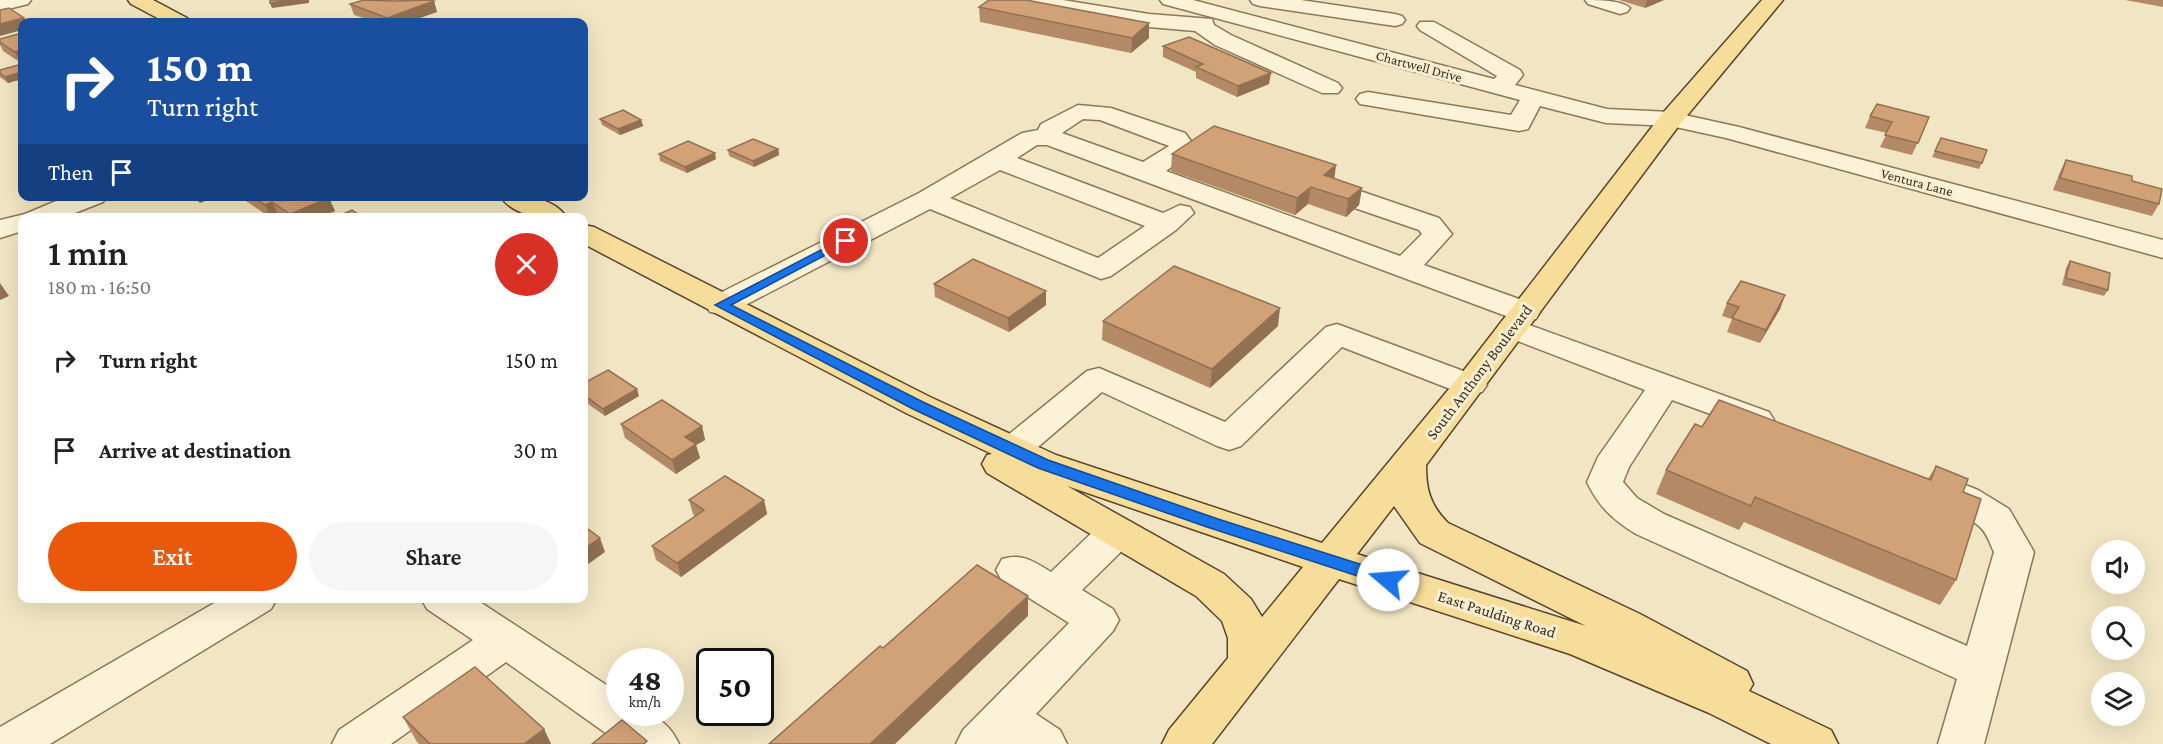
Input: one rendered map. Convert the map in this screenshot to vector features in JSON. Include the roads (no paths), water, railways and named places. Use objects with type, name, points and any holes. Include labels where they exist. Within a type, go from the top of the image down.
[{"type":"main road","points":[[138,0],[172,18]]},
{"type":"main road","name":"South Anthony Boulevard","points":[[1185,744],[1408,465],[1671,119],[1773,0]]},
{"type":"main road","points":[[522,201],[545,213]]},
{"type":"main road","name":"East Paulding Road","points":[[588,235],[721,305],[1011,450],[1212,523],[1585,642],[1725,700],[1815,744]]},
{"type":"main road","points":[[918,405],[999,463],[1192,573],[1226,598],[1247,627],[1252,645],[1249,664]]},
{"type":"main road","points":[[1408,465],[1407,486],[1410,503],[1420,519],[1434,533],[1625,626],[1837,744]]},
{"type":"street","points":[[0,5],[21,0]]},
{"type":"street","points":[[1028,0],[1207,12],[1223,40],[1330,88]]},
{"type":"street","name":"Chartwell Drive","points":[[1170,0],[1207,12],[1606,116],[1671,119]]},
{"type":"street","points":[[1260,0],[1395,20]]},
{"type":"street","points":[[1595,0],[1620,8]]},
{"type":"street","points":[[1427,26],[1512,75],[1498,87]]},
{"type":"street","points":[[1368,99],[1520,124],[1533,97]]},
{"type":"street","points":[[1050,137],[1050,129],[1078,112],[1103,113],[1176,138],[1183,148],[1146,172]]},
{"type":"street","name":"Ventura Lane","points":[[1671,119],[1730,132],[2163,249]]},
{"type":"street","points":[[721,305],[928,199],[998,160],[1030,138],[1050,137],[1404,268],[1665,385],[1787,431]]},
{"type":"street","points":[[998,160],[1166,224]]},
{"type":"street","points":[[928,199],[1101,270],[1206,195]]},
{"type":"street","points":[[1353,198],[1429,224],[1438,234],[1404,268]]},
{"type":"street","points":[[49,213],[81,201]]},
{"type":"street","points":[[0,230],[18,223]]},
{"type":"street","points":[[1011,450],[1099,378],[1228,438],[1337,334],[1470,385]]},
{"type":"street","points":[[1665,385],[1611,466],[1605,482],[1611,497],[1628,512],[1650,524],[1981,671]]},
{"type":"street","points":[[1909,477],[1965,498],[1996,519],[2014,552],[1961,744]]},
{"type":"street","points":[[1054,593],[1117,532]]},
{"type":"street","points":[[1016,570],[1098,620],[992,731],[1044,744]]},
{"type":"street","points":[[10,744],[249,603]]},
{"type":"street","points":[[449,603],[656,744]]},
{"type":"street","points":[[355,744],[505,640]]}]
